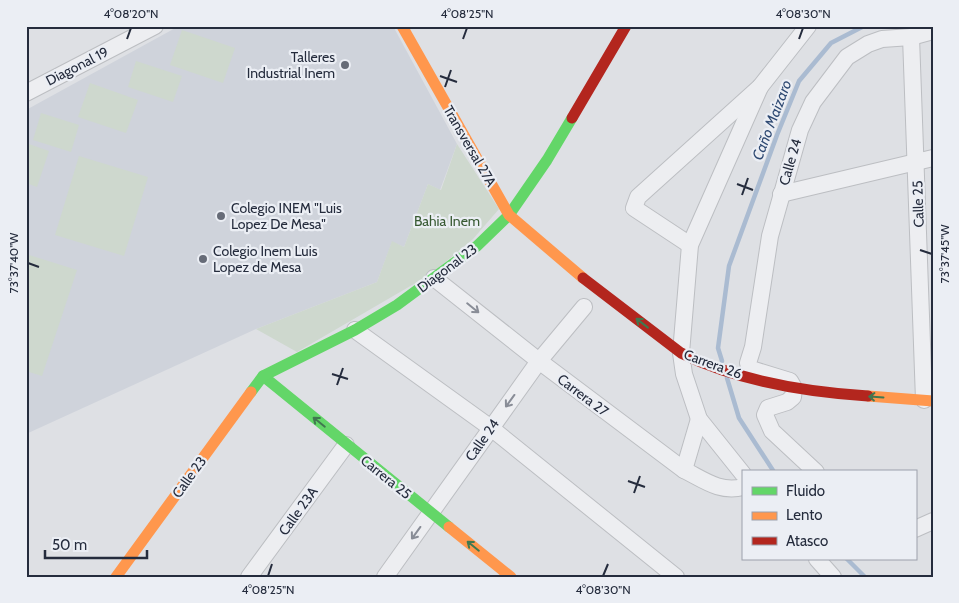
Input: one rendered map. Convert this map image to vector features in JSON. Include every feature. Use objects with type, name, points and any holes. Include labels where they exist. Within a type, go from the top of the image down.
[{"type":"street","name":"Diagonal 19","points":[[26,92],[155,26]]},
{"type":"street","name":"Transversal 27A","points":[[402,26],[509,215]]},
{"type":"street","name":"Diagonal 23","points":[[263,376],[355,330],[396,305],[477,246],[509,215],[547,160],[626,26]]},
{"type":"street","points":[[690,245],[634,208],[638,197],[760,87],[808,26]]},
{"type":"street","name":"Calle 24","points":[[794,388],[790,381],[751,369],[748,362],[753,347],[770,236],[800,130],[813,102],[847,57],[868,44],[882,39],[911,38],[933,31]]},
{"type":"street","name":"Calle 25","points":[[911,38],[916,162],[926,275],[928,401]]},
{"type":"street","points":[[742,473],[699,419],[684,374],[681,353],[690,245],[760,87]]},
{"type":"street","points":[[781,194],[933,158]]},
{"type":"street","name":"Carrera 26","points":[[509,215],[598,290],[681,353],[699,362],[747,377],[794,388],[928,401]]},
{"type":"street","name":"Carrera 27","points":[[434,278],[539,361],[684,470],[720,488],[736,489],[742,487]]},
{"type":"street","name":"Calle 24","points":[[385,577],[539,361],[584,307]]},
{"type":"street","points":[[355,330],[491,428],[676,577]]},
{"type":"street","name":"Carrera 25","points":[[263,376],[511,577]]},
{"type":"street","name":"Calle 23","points":[[116,577],[263,376]]},
{"type":"street","points":[[794,388],[793,397],[787,402],[768,408],[765,415],[772,431],[814,470]]},
{"type":"street","points":[[684,470],[699,419]]},
{"type":"street","name":"Calle 23A","points":[[249,577],[346,445]]},
{"type":"street","points":[[916,529],[933,521]]},
{"type":"street","points":[[818,560],[833,577]]},
{"type":"shaded area","name":"Colegio INEM \"Luis Lopez De Mesa\"","points":[[179,26],[393,26],[457,144],[440,190],[428,184],[404,247],[392,242],[377,282],[256,329],[26,434],[26,110]]},
{"type":"green space","points":[[182,30],[235,48],[223,83],[170,65]]},
{"type":"green space","points":[[136,61],[182,76],[173,102],[128,87]]},
{"type":"green space","points":[[90,83],[138,100],[126,133],[78,117]]},
{"type":"green space","points":[[41,113],[79,125],[71,152],[33,140]]},
{"type":"green space","points":[[26,143],[49,151],[37,187],[26,183]]},
{"type":"green space","name":"Bahia Inem","points":[[457,144],[499,209],[473,239],[431,274],[297,352],[256,329],[377,282],[392,241],[404,247],[428,184],[441,190]]},
{"type":"green space","points":[[79,156],[148,177],[124,256],[55,235]]},
{"type":"green space","points":[[26,254],[77,270],[42,376],[26,371]]},
{"type":"waterway","name":"Caño Maizaro","points":[[722,361],[718,348],[729,266],[799,81],[831,43],[864,26]]},
{"type":"waterway","name":"Caño Maizaro","points":[[727,378],[739,418],[773,470]]},
{"type":"waterway","name":"Caño Maizaro","points":[[848,560],[865,577]]},
{"type":"traffic: fast","points":[[251,392],[263,376],[355,330],[397,305],[477,246],[509,215],[547,160],[572,118]]},
{"type":"traffic: fast","points":[[263,376],[449,527]]},
{"type":"traffic: slow","points":[[402,26],[509,215],[583,278]]},
{"type":"traffic: slow","points":[[116,577],[251,392]]},
{"type":"traffic: slow","points":[[868,396],[933,401]]},
{"type":"traffic: slow","points":[[449,527],[511,577]]},
{"type":"traffic: jam","points":[[572,118],[626,26]]},
{"type":"traffic: jam","points":[[583,278],[681,353],[703,363],[772,384],[820,392],[868,396]]},
{"type":"place","name":"Talleres Industrial Inem","points":[[345,65]]},
{"type":"place","name":"Colegio INEM \"Luis Lopez De Mesa\"","points":[[221,216]]},
{"type":"place","name":"Colegio Inem Luis Lopez de Mesa","points":[[203,259]]}]
